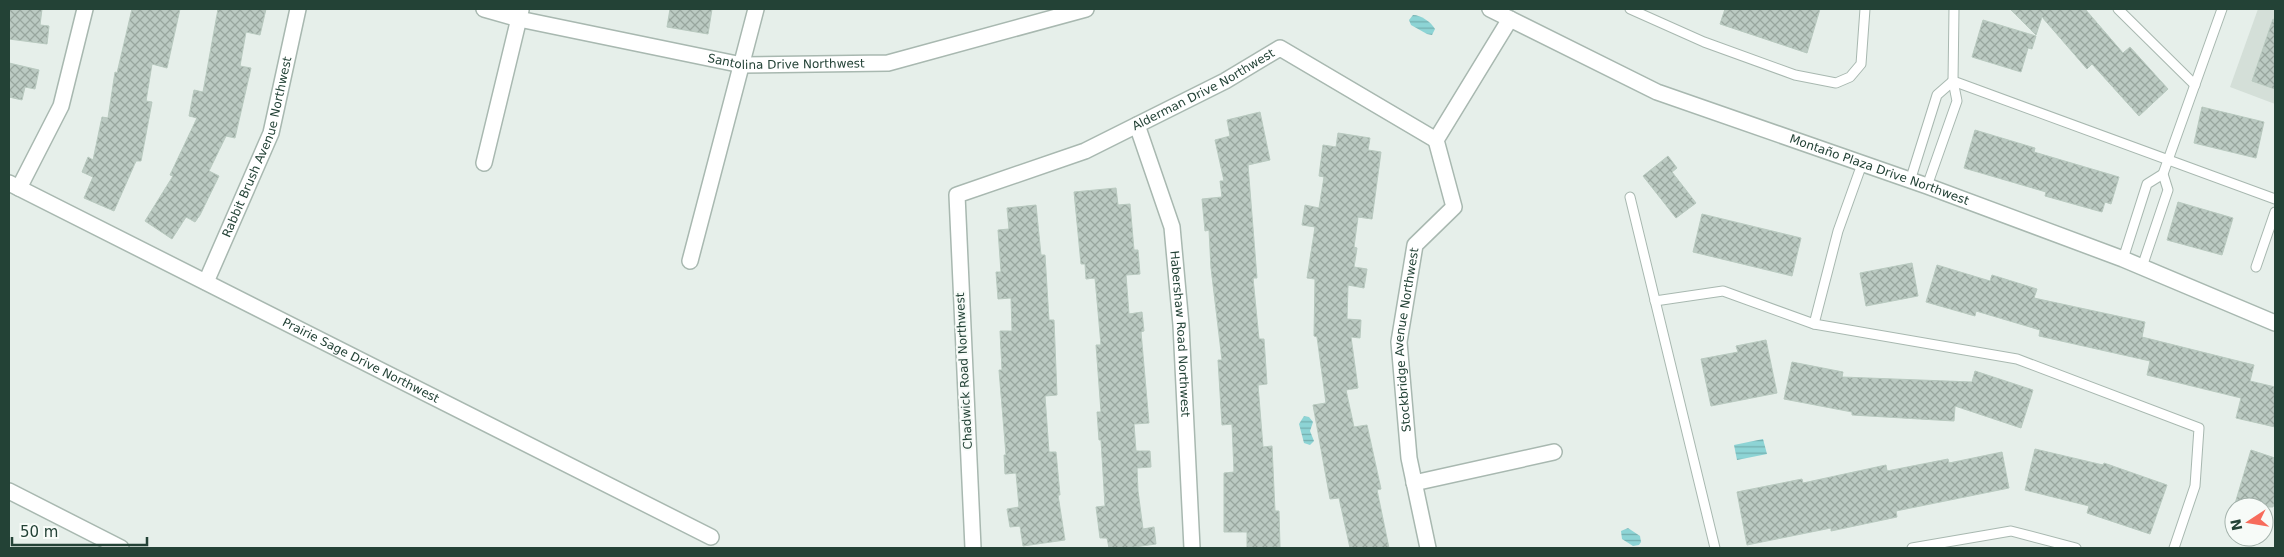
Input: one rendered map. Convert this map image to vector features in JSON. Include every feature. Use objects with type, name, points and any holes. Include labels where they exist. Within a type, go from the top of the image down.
[{"type":"street","points":[[14,186],[61,106],[85,9]]},
{"type":"street","name":"Rabbit Brush Avenue Northwest","points":[[206,282],[270,133],[298,9]]},
{"type":"street","name":"Santolina Drive Northwest","points":[[484,9],[520,14],[742,65],[888,63],[1086,9]]},
{"type":"street","points":[[690,261],[756,9]]},
{"type":"street","name":"Montaño Plaza Drive Northwest","points":[[1490,9],[1657,92],[1927,186],[2123,259],[2275,323]]},
{"type":"street","points":[[484,164],[520,14]]},
{"type":"street","points":[[1436,140],[1510,19]]},
{"type":"street","name":"Alderman Drive Northwest","points":[[957,195],[1085,151],[1225,81],[1280,48],[1436,140]]},
{"type":"street","name":"Habershaw Road Northwest","points":[[1137,125],[1172,227],[1181,325],[1192,548]]},
{"type":"street","name":"Stockbridge Avenue Northwest","points":[[1428,548],[1409,458],[1399,342],[1415,245],[1454,207],[1436,140]]},
{"type":"street","name":"Prairie Sage Drive Northwest","points":[[14,186],[712,537]]},
{"type":"street","name":"Chadwick Road Northwest","points":[[957,195],[974,548]]},
{"type":"street","points":[[1414,483],[1554,452]]},
{"type":"street","points":[[9,491],[121,548]]},
{"type":"lane","points":[[1630,9],[1704,42],[1795,75],[1836,83],[1850,77],[1861,64],[1865,9]]},
{"type":"lane","points":[[1927,186],[1957,101],[1953,82],[1954,9]]},
{"type":"lane","points":[[2118,9],[2195,85]]},
{"type":"lane","points":[[2123,259],[2147,184],[2163,174],[2222,9]]},
{"type":"lane","points":[[1953,82],[2275,199]]},
{"type":"lane","points":[[1910,181],[1937,95],[1953,82]]},
{"type":"lane","points":[[1814,324],[1838,231],[1862,164]]},
{"type":"lane","points":[[2142,267],[2168,190],[2163,174]]},
{"type":"lane","points":[[1630,197],[1715,548]]},
{"type":"lane","points":[[2256,267],[2275,212]]},
{"type":"lane","points":[[1655,301],[1723,292],[1814,324],[2017,359],[2199,428],[2195,486],[2174,548]]},
{"type":"lane","points":[[1912,548],[2011,530],[2076,548]]},
{"type":"shaded area","points":[[2258,9],[2275,9],[2275,104],[2230,87]]},
{"type":"water","points":[[1413,15],[1431,24],[1435,29],[1432,35],[1411,25],[1409,20]]},
{"type":"water","points":[[1304,416],[1309,417],[1313,422],[1310,431],[1314,441],[1310,445],[1304,443],[1299,424]]},
{"type":"water","points":[[1763,439],[1767,454],[1737,460],[1734,445]]},
{"type":"water","points":[[1628,528],[1640,536],[1641,542],[1639,545],[1633,546],[1622,539],[1621,531]]},
{"type":"building","points":[[9,9],[42,9],[40,25],[49,26],[47,44],[9,39]]},
{"type":"building","points":[[132,9],[180,9],[167,68],[152,64],[146,101],[152,102],[141,161],[136,161],[114,211],[84,198],[93,177],[82,172],[88,157],[93,160],[102,117],[108,118],[115,72],[117,73]]},
{"type":"building","points":[[218,9],[266,9],[260,35],[246,32],[240,66],[251,68],[235,138],[226,136],[209,171],[219,176],[200,215],[195,222],[186,217],[172,239],[145,221],[173,176],[170,175],[197,118],[189,116],[194,90],[203,92]]},
{"type":"building","points":[[670,9],[712,9],[708,34],[667,27]]},
{"type":"building","points":[[1725,9],[1820,9],[1807,53],[1720,24]]},
{"type":"building","points":[[2010,9],[2085,9],[2123,53],[2130,47],[2168,89],[2139,116],[2092,64],[2087,69],[2042,17],[2036,35]]},
{"type":"building","points":[[2273,19],[2275,20],[2275,89],[2252,81]]},
{"type":"building","points":[[1983,20],[2036,36],[2032,49],[2028,48],[2021,72],[1972,57]]},
{"type":"building","points":[[9,63],[39,70],[35,89],[25,87],[22,100],[9,97]]},
{"type":"building","points":[[2202,107],[2264,122],[2256,158],[2194,143]]},
{"type":"building","points":[[1260,112],[1270,160],[1248,165],[1257,278],[1253,278],[1259,339],[1264,339],[1267,384],[1258,385],[1263,447],[1272,446],[1275,511],[1279,511],[1280,547],[1247,548],[1247,532],[1224,532],[1224,473],[1234,472],[1232,424],[1222,425],[1218,360],[1222,360],[1211,268],[1209,230],[1205,231],[1202,199],[1222,197],[1220,181],[1224,181],[1215,140],[1230,136],[1227,120]]},
{"type":"building","points":[[1975,130],[2035,148],[2034,152],[2119,177],[2111,204],[2105,202],[2102,212],[2045,196],[2046,192],[1964,168]]},
{"type":"building","points":[[1338,133],[1370,138],[1368,150],[1381,152],[1372,219],[1358,217],[1354,247],[1357,248],[1354,267],[1367,269],[1364,288],[1348,285],[1347,319],[1361,320],[1360,338],[1351,337],[1358,388],[1346,390],[1354,427],[1367,425],[1381,489],[1377,490],[1389,548],[1350,548],[1339,498],[1330,499],[1313,405],[1326,403],[1317,337],[1314,336],[1315,279],[1307,278],[1315,227],[1302,225],[1305,205],[1319,208],[1324,177],[1319,176],[1323,145],[1336,147]]},
{"type":"building","points":[[1668,156],[1677,168],[1672,172],[1696,203],[1676,218],[1643,176]]},
{"type":"building","points":[[1116,188],[1118,205],[1130,204],[1134,250],[1138,250],[1140,274],[1126,275],[1129,314],[1142,312],[1144,331],[1141,332],[1149,423],[1134,424],[1136,451],[1150,451],[1151,467],[1137,468],[1138,491],[1143,529],[1154,527],[1156,544],[1127,548],[1109,548],[1107,538],[1100,538],[1096,507],[1105,506],[1101,440],[1099,440],[1097,412],[1101,412],[1096,345],[1101,345],[1095,278],[1086,279],[1085,264],[1081,264],[1074,192]]},
{"type":"building","points":[[2178,202],[2233,218],[2222,255],[2167,240]]},
{"type":"building","points":[[1036,205],[1041,255],[1045,255],[1049,320],[1054,320],[1057,395],[1045,396],[1049,452],[1056,452],[1060,495],[1058,495],[1065,540],[1023,546],[1020,526],[1010,527],[1007,509],[1019,507],[1016,473],[1005,474],[1004,455],[1006,455],[999,370],[1002,370],[1000,331],[1012,331],[1011,298],[998,299],[996,272],[1001,272],[998,230],[1009,229],[1007,208]]},
{"type":"building","points":[[1702,214],[1801,238],[1792,276],[1693,252]]},
{"type":"building","points":[[1912,263],[1918,296],[1866,306],[1860,273]]},
{"type":"building","points":[[1937,265],[1990,281],[1992,275],[2037,289],[2034,298],[2145,322],[2142,337],[2254,365],[2250,381],[2275,387],[2275,427],[2236,418],[2241,398],[2147,375],[2150,361],[2039,336],[2040,330],[1976,311],[1975,316],[1926,302]]},
{"type":"building","points":[[1766,340],[1777,393],[1711,406],[1701,359],[1738,352],[1736,346]]},
{"type":"building","points":[[1792,362],[1843,372],[1842,377],[1972,382],[1975,371],[2033,390],[2021,428],[1955,406],[1954,421],[1852,415],[1852,412],[1784,399]]},
{"type":"building","points":[[2035,449],[2103,465],[2104,463],[2167,485],[2150,534],[2087,513],[2089,506],[2025,490]]},
{"type":"building","points":[[2251,450],[2275,458],[2274,504],[2274,497],[2237,497]]},
{"type":"building","points":[[2002,452],[2009,488],[1896,511],[1897,517],[1831,531],[1831,528],[1747,545],[1737,492],[1802,479],[1803,483],[1886,465],[1887,471],[1948,459],[1949,463]]}]
